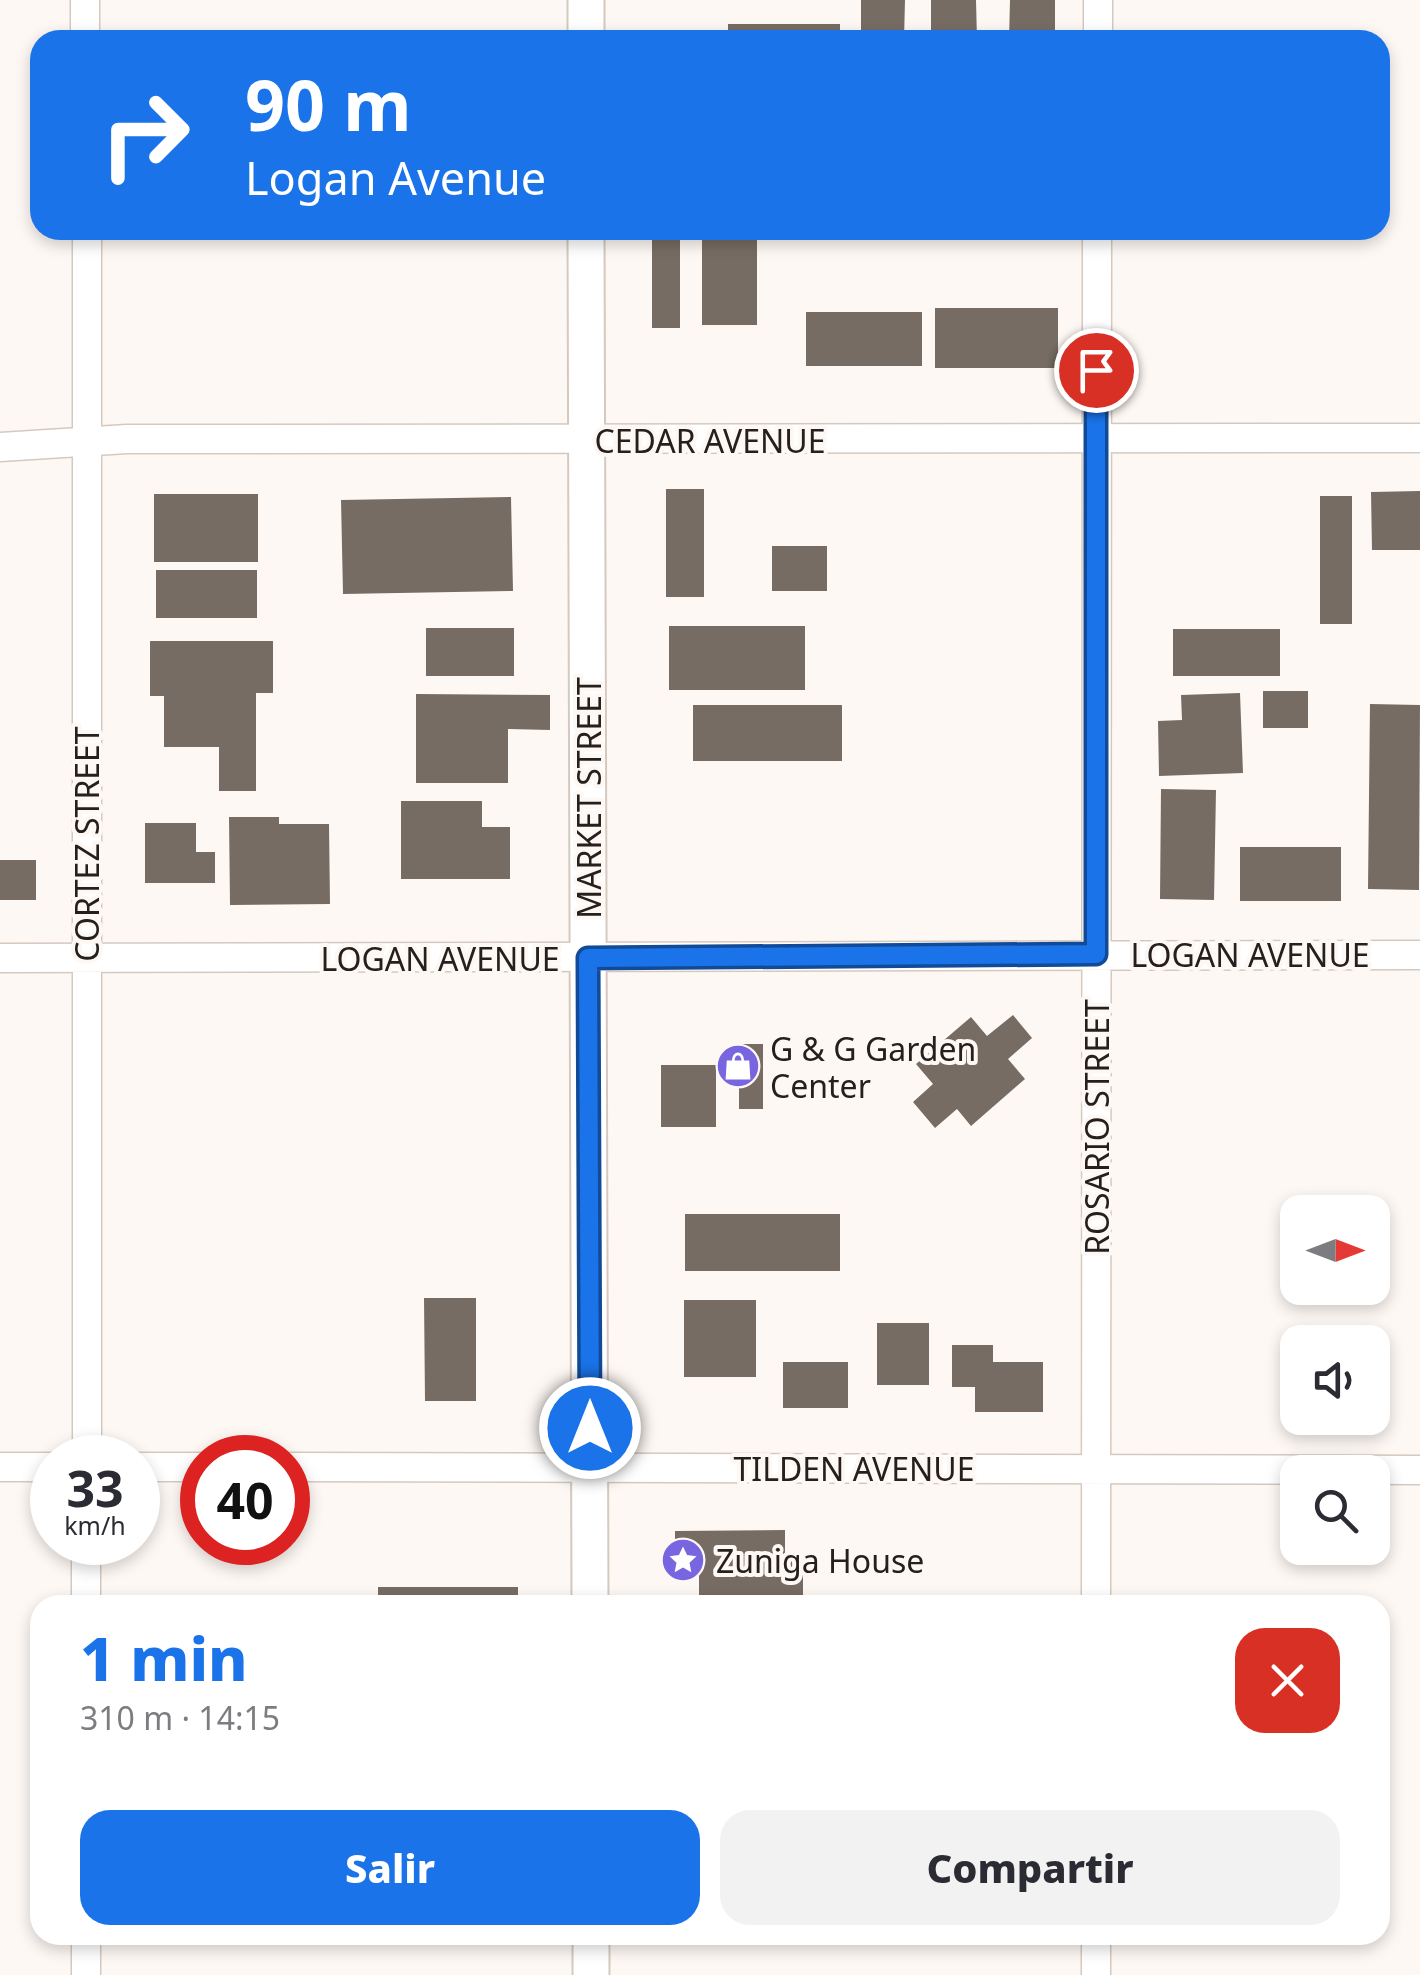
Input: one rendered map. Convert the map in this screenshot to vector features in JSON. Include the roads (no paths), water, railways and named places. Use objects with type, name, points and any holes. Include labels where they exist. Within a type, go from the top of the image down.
[{"type":"street","points":[[85,0],[85,30]]},
{"type":"street","points":[[586,0],[586,30]]},
{"type":"street","points":[[1098,0],[1098,30]]},
{"type":"street","name":"CORTEZ STREET","points":[[86,1435],[87,240]]},
{"type":"street","name":"MARKET STREET","points":[[586,240],[590,1595]]},
{"type":"street","name":"ROSARIO STREET","points":[[1096,1595],[1097,240]]},
{"type":"street","name":"CEDAR AVENUE","points":[[0,447],[127,438],[1420,438]]},
{"type":"street","name":"LOGAN AVENUE","points":[[0,958],[1420,955]]},
{"type":"street","points":[[0,1467],[30,1467]]},
{"type":"street","name":"TILDEN AVENUE","points":[[310,1467],[1420,1470]]},
{"type":"street","points":[[86,1565],[86,1595]]},
{"type":"street","points":[[86,1945],[86,1975]]},
{"type":"street","points":[[591,1945],[591,1975]]},
{"type":"street","points":[[1096,1945],[1096,1975]]},
{"type":"place","name":"G & G Garden Center","points":[[738,1066]]},
{"type":"place","name":"Zuniga House","points":[[683,1560]]}]
